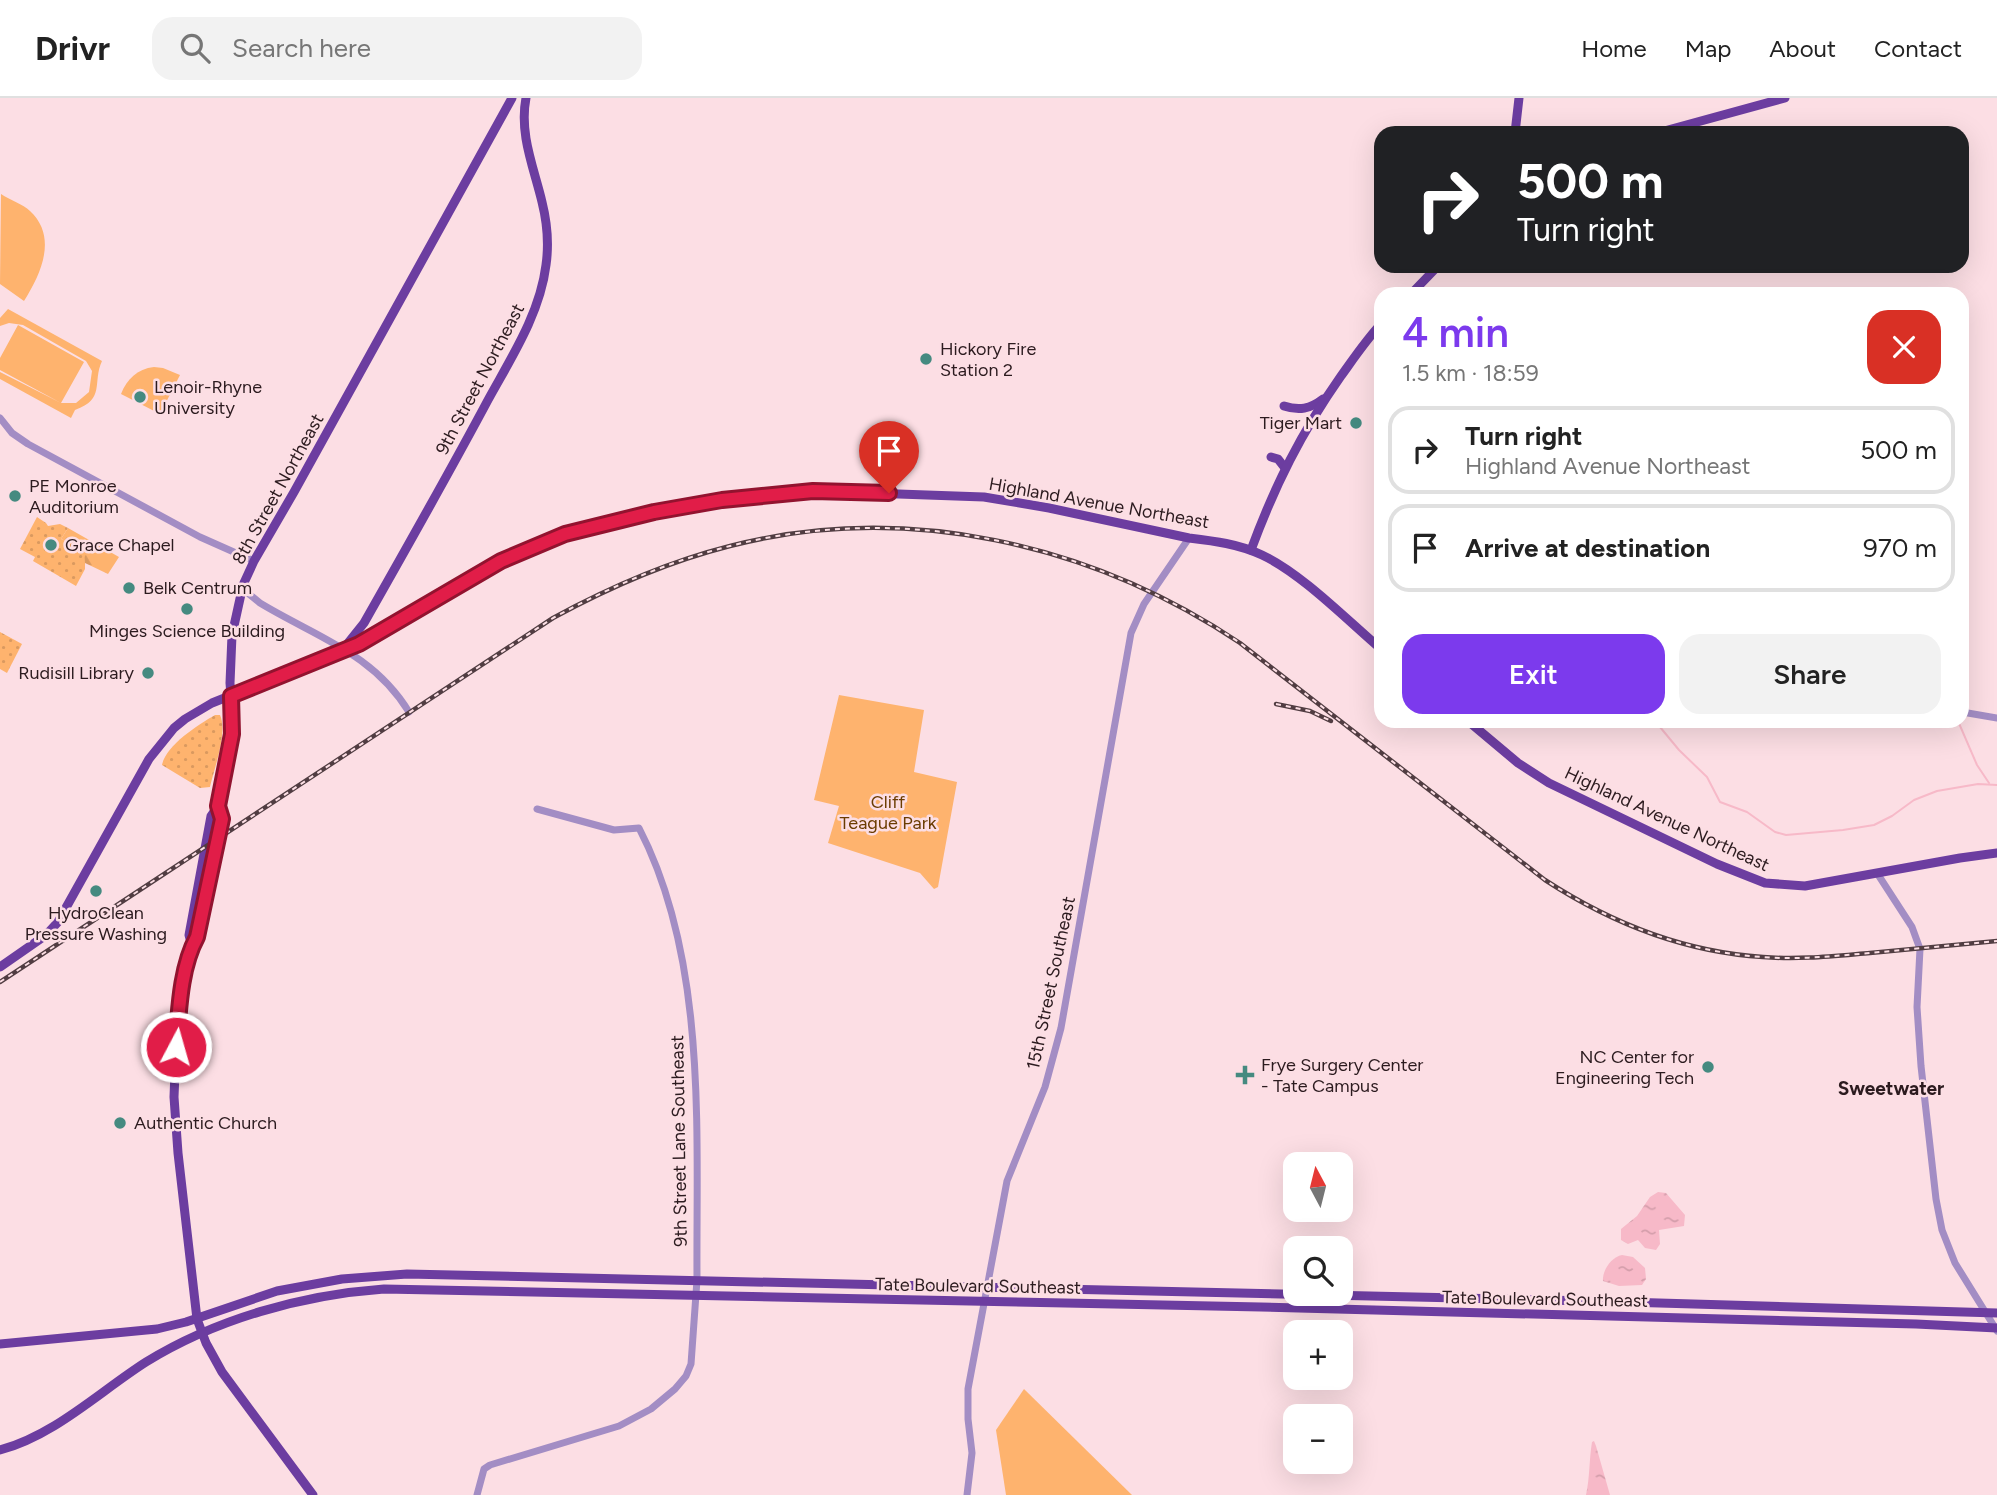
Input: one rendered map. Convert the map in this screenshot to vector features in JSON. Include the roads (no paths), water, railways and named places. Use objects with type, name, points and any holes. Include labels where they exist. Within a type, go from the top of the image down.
[{"type":"main road","name":"8th Street Northeast","points":[[218,806],[232,734],[233,624],[243,586],[254,561],[295,492],[512,98]]},
{"type":"main road","name":"9th Street Northeast","points":[[343,649],[364,623],[465,444],[524,331],[540,294],[546,263],[547,236],[542,202],[525,137],[526,98]]},
{"type":"main road","points":[[1516,126],[1519,98]]},
{"type":"main road","points":[[1683,126],[1785,98]]},
{"type":"main road","points":[[1418,287],[1431,273]]},
{"type":"main road","points":[[1251,550],[1285,468],[1306,427],[1374,333]]},
{"type":"main road","points":[[1284,406],[1293,409],[1309,408],[1327,396]]},
{"type":"main road","points":[[1271,457],[1285,468]]},
{"type":"main road","name":"Highland Avenue Northeast","points":[[231,696],[359,644],[501,561],[546,540],[602,523],[722,500],[813,491],[984,497],[1251,550],[1294,574],[1374,643]]},
{"type":"main road","points":[[0,967],[46,935],[62,915],[149,759],[162,742],[174,728],[198,710],[231,696]]},
{"type":"main road","name":"Highland Avenue Northeast","points":[[1476,728],[1518,763],[1549,783],[1753,880],[1775,885],[1805,886],[1997,853]]},
{"type":"main road","points":[[192,946],[189,935],[211,817],[218,806]]},
{"type":"main road","points":[[218,806],[222,819],[197,937],[192,946],[178,1021],[174,1097],[197,1319],[222,1372],[313,1495]]},
{"type":"main road","name":"Tate Boulevard Southeast","points":[[0,1343],[151,1330],[197,1319],[277,1291],[375,1275],[429,1274],[1997,1313]]},
{"type":"main road","name":"Tate Boulevard Southeast","points":[[0,1450],[43,1432],[146,1362],[202,1334],[289,1303],[363,1290],[407,1288],[695,1294],[1916,1324],[1996,1329]]},
{"type":"street","points":[[1,421],[28,444],[200,537],[254,561]]},
{"type":"street","name":"15th Street Southeast","points":[[967,1495],[972,1453],[967,1402],[1007,1181],[1045,1087],[1059,1040],[1131,633],[1148,598],[1189,538]]},
{"type":"street","points":[[243,586],[260,603],[374,668],[409,712]]},
{"type":"street","points":[[1969,713],[1997,718]]},
{"type":"street","name":"9th Street Lane Southeast","points":[[478,1494],[484,1469],[497,1462],[621,1426],[642,1415],[663,1400],[686,1376],[692,1359],[697,1280],[693,1034],[671,909],[639,828],[614,830],[537,809]]},
{"type":"street","points":[[1877,873],[1912,927],[1920,948],[1917,1007],[1937,1209],[1955,1263],[1996,1329]]},
{"type":"water","points":[[1658,1192],[1666,1193],[1685,1215],[1684,1226],[1659,1230],[1660,1244],[1656,1250],[1645,1248],[1638,1240],[1628,1244],[1621,1240],[1621,1229],[1637,1216],[1650,1197]]},
{"type":"water","points":[[1622,1255],[1633,1257],[1645,1268],[1646,1279],[1642,1285],[1619,1286],[1603,1281],[1608,1265],[1614,1258]]},
{"type":"water","points":[[1594,1441],[1610,1495],[1586,1495]]},
{"type":"waterway","points":[[1661,728],[1707,777],[1720,802],[1747,812],[1775,832],[1786,835],[1874,825],[1914,800],[1937,791],[1978,784],[1997,785]]},
{"type":"waterway","points":[[1961,728],[1977,765],[1989,783]]},
{"type":"railway","points":[[0,982],[553,618],[617,586],[707,552],[796,533],[863,528],[929,531],[995,540],[1059,556],[1122,579],[1182,608],[1240,643],[1545,880],[1596,909],[1649,933],[1705,949],[1776,958],[1830,956],[1997,941]]},
{"type":"railway","points":[[1276,704],[1310,711],[1331,721]]},
{"type":"place","name":"Hickory Fire Station 2","points":[[926,359]]},
{"type":"place","name":"Lenoir-Rhyne University","points":[[140,397]]},
{"type":"place","name":"Tiger Mart","points":[[1356,423]]},
{"type":"place","name":"PE Monroe Auditorium","points":[[15,496]]},
{"type":"place","name":"Grace Chapel","points":[[51,545]]},
{"type":"place","name":"Belk Centrum","points":[[129,588]]},
{"type":"place","name":"Minges Science Building","points":[[187,609]]},
{"type":"place","name":"Rudisill Library","points":[[148,673]]},
{"type":"place","name":"HydroClean Pressure Washing","points":[[96,891]]},
{"type":"place","name":"NC Center for Engineering Tech","points":[[1708,1067]]},
{"type":"place","name":"Frye Surgery Center - Tate Campus","points":[[1245,1075]]},
{"type":"place","name":"Authentic Church","points":[[120,1123]]},
{"type":"district","name":"Sweetwater","points":[[1891,1088]]},
{"type":"park label","name":"Cliff Teague Park","points":[[888,812]]}]
